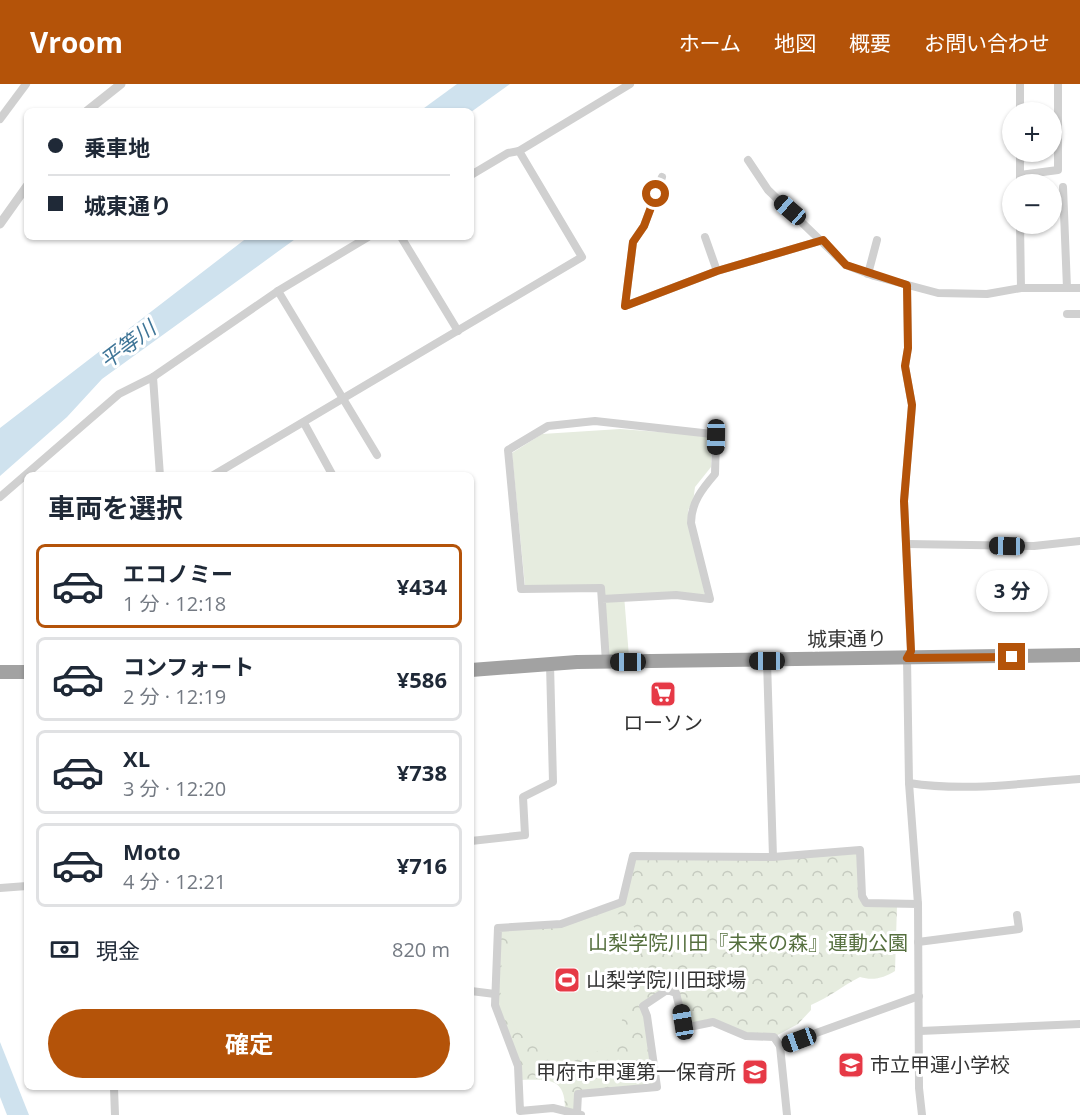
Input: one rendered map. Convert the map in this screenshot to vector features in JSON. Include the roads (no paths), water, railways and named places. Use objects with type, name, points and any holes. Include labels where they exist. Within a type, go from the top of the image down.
[{"type":"highway","name":"城東通り","points":[[474,670],[606,662],[1080,655]]},
{"type":"highway","points":[[0,672],[24,672]]},
{"type":"street","points":[[0,119],[26,84]]},
{"type":"street","points":[[91,108],[121,84]]},
{"type":"street","points":[[474,173],[508,153],[519,151],[630,84]]},
{"type":"street","points":[[1020,84],[1020,102]]},
{"type":"street","points":[[1028,174],[1058,170],[1058,84]]},
{"type":"street","points":[[219,472],[582,257],[519,151]]},
{"type":"street","points":[[748,160],[768,190],[823,240],[846,265],[868,274],[938,293],[987,294],[1021,288],[1080,288]]},
{"type":"street","points":[[662,177],[644,226],[633,242],[625,306],[717,271],[823,240]]},
{"type":"street","points":[[1063,187],[1067,288]]},
{"type":"street","points":[[0,224],[24,190]]},
{"type":"street","points":[[1020,234],[1021,288]]},
{"type":"street","points":[[705,237],[717,271]]},
{"type":"street","points":[[30,472],[119,394],[153,377],[279,291],[363,240]]},
{"type":"street","points":[[403,240],[458,331]]},
{"type":"street","points":[[868,274],[877,240]]},
{"type":"street","points":[[907,285],[908,348],[905,366],[912,405],[904,501],[911,651],[907,658],[909,783],[918,904],[919,1088],[922,1115]]},
{"type":"street","points":[[279,291],[376,455]]},
{"type":"street","points":[[1066,314],[1080,314]]},
{"type":"street","points":[[153,377],[160,472]]},
{"type":"street","points":[[602,598],[676,595],[710,599],[691,523],[691,510],[702,488],[715,474],[716,437],[712,434],[595,421],[548,426],[508,450],[521,590],[601,588],[606,662]]},
{"type":"street","points":[[304,423],[329,472]]},
{"type":"street","points":[[0,498],[24,477]]},
{"type":"street","points":[[907,544],[1034,546],[1080,542]]},
{"type":"street","points":[[767,661],[773,857]]},
{"type":"street","points":[[474,841],[525,835],[523,797],[553,782],[550,664]]},
{"type":"street","points":[[909,783],[938,788],[1001,787],[1080,779]]},
{"type":"street","points":[[787,1115],[780,1046],[774,1036],[746,1036],[713,1022],[689,1027],[683,1022],[676,993],[667,990],[643,1006],[647,1016],[657,1087],[578,1094],[579,1114],[520,1111],[518,1066],[495,1005],[498,928],[561,924],[622,902],[633,856],[773,857],[860,850],[862,896],[866,903],[918,904]]},
{"type":"street","points":[[0,888],[24,886]]},
{"type":"street","points":[[918,942],[1018,929],[1017,915]]},
{"type":"street","points":[[474,991],[495,994]]},
{"type":"street","points":[[780,1046],[919,996]]},
{"type":"street","points":[[920,1031],[1080,1024]]},
{"type":"street","points":[[114,1090],[115,1115]]},
{"type":"water","points":[[457,84],[510,84],[474,110],[474,108],[424,108]]},
{"type":"water","name":"平等川","points":[[244,240],[294,240],[102,379],[67,417],[0,476],[0,428]]},
{"type":"water","points":[[0,1042],[29,1115],[7,1115],[0,1097]]},
{"type":"place","name":"ローソン","points":[[663,694]]},
{"type":"place","name":"山梨学院川田球場","points":[[567,980]]},
{"type":"place","name":"市立甲運小学校","points":[[851,1065]]},
{"type":"place","name":"甲府市甲運第一保育所","points":[[755,1072]]},
{"type":"park label","name":"山梨学院川田『未来の森』運動公園","points":[[748,943]]}]
